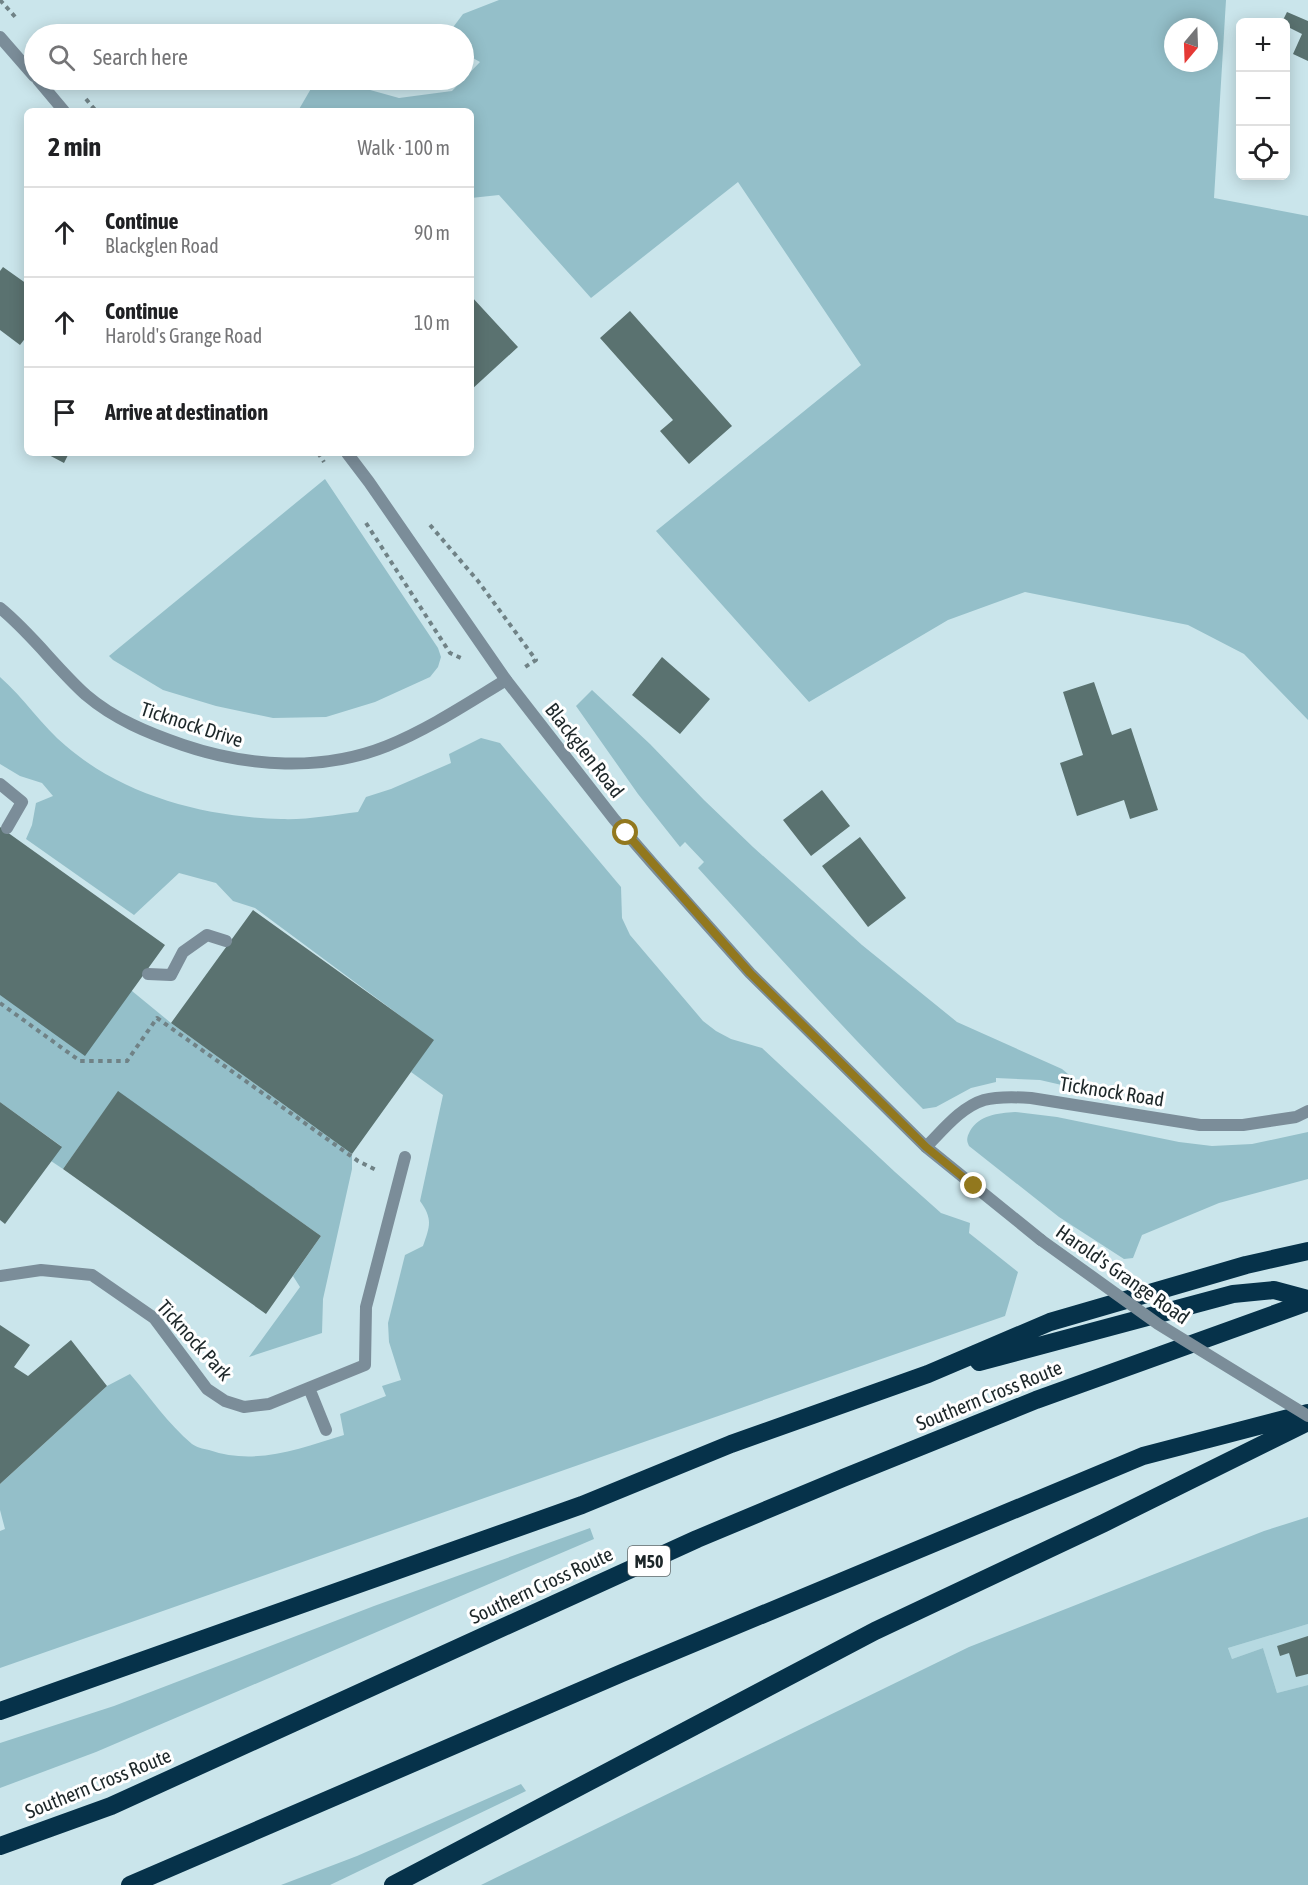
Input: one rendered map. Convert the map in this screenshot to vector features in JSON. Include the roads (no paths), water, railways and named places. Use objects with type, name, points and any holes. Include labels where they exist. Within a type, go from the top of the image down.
[{"type":"highway","points":[[0,1711],[582,1505],[731,1444],[928,1374],[1050,1322],[1246,1264],[1308,1251]]},
{"type":"highway","points":[[928,1374],[1016,1353],[1233,1294],[1274,1290],[1308,1300]]},
{"type":"highway","name":"Southern Cross Route","points":[[0,1846],[111,1806],[687,1544],[801,1496],[1036,1400],[1308,1300]]},
{"type":"highway","points":[[130,1885],[622,1673],[1143,1456],[1308,1414]]},
{"type":"highway","points":[[393,1885],[875,1631],[1104,1523],[1308,1422]]},
{"type":"street","points":[[0,37],[24,65]]},
{"type":"street","points":[[46,90],[61,108]]},
{"type":"street","name":"Blackglen Road","points":[[349,456],[506,680],[620,826],[750,973],[926,1147]]},
{"type":"street","name":"Ticknock Drive","points":[[0,608],[18,623],[87,696],[123,721],[162,738],[211,755],[242,761],[274,764],[321,762],[356,756],[411,735],[506,680]]},
{"type":"street","points":[[0,784],[22,802],[7,828]]},
{"type":"street","points":[[148,974],[171,975],[183,952],[207,936],[226,941]]},
{"type":"street","name":"Ticknock Road","points":[[926,1147],[964,1110],[984,1100],[1006,1097],[1031,1098],[1200,1125],[1243,1125],[1296,1117],[1308,1112]]},
{"type":"street","name":"Harold's Grange Road","points":[[926,1147],[1041,1240],[1158,1324],[1308,1414]]},
{"type":"street","name":"Ticknock Park","points":[[0,1276],[41,1270],[92,1275],[154,1318],[207,1389],[225,1401],[244,1407],[268,1404],[366,1365],[366,1307],[405,1157]]},
{"type":"street","points":[[309,1388],[326,1431]]}]
